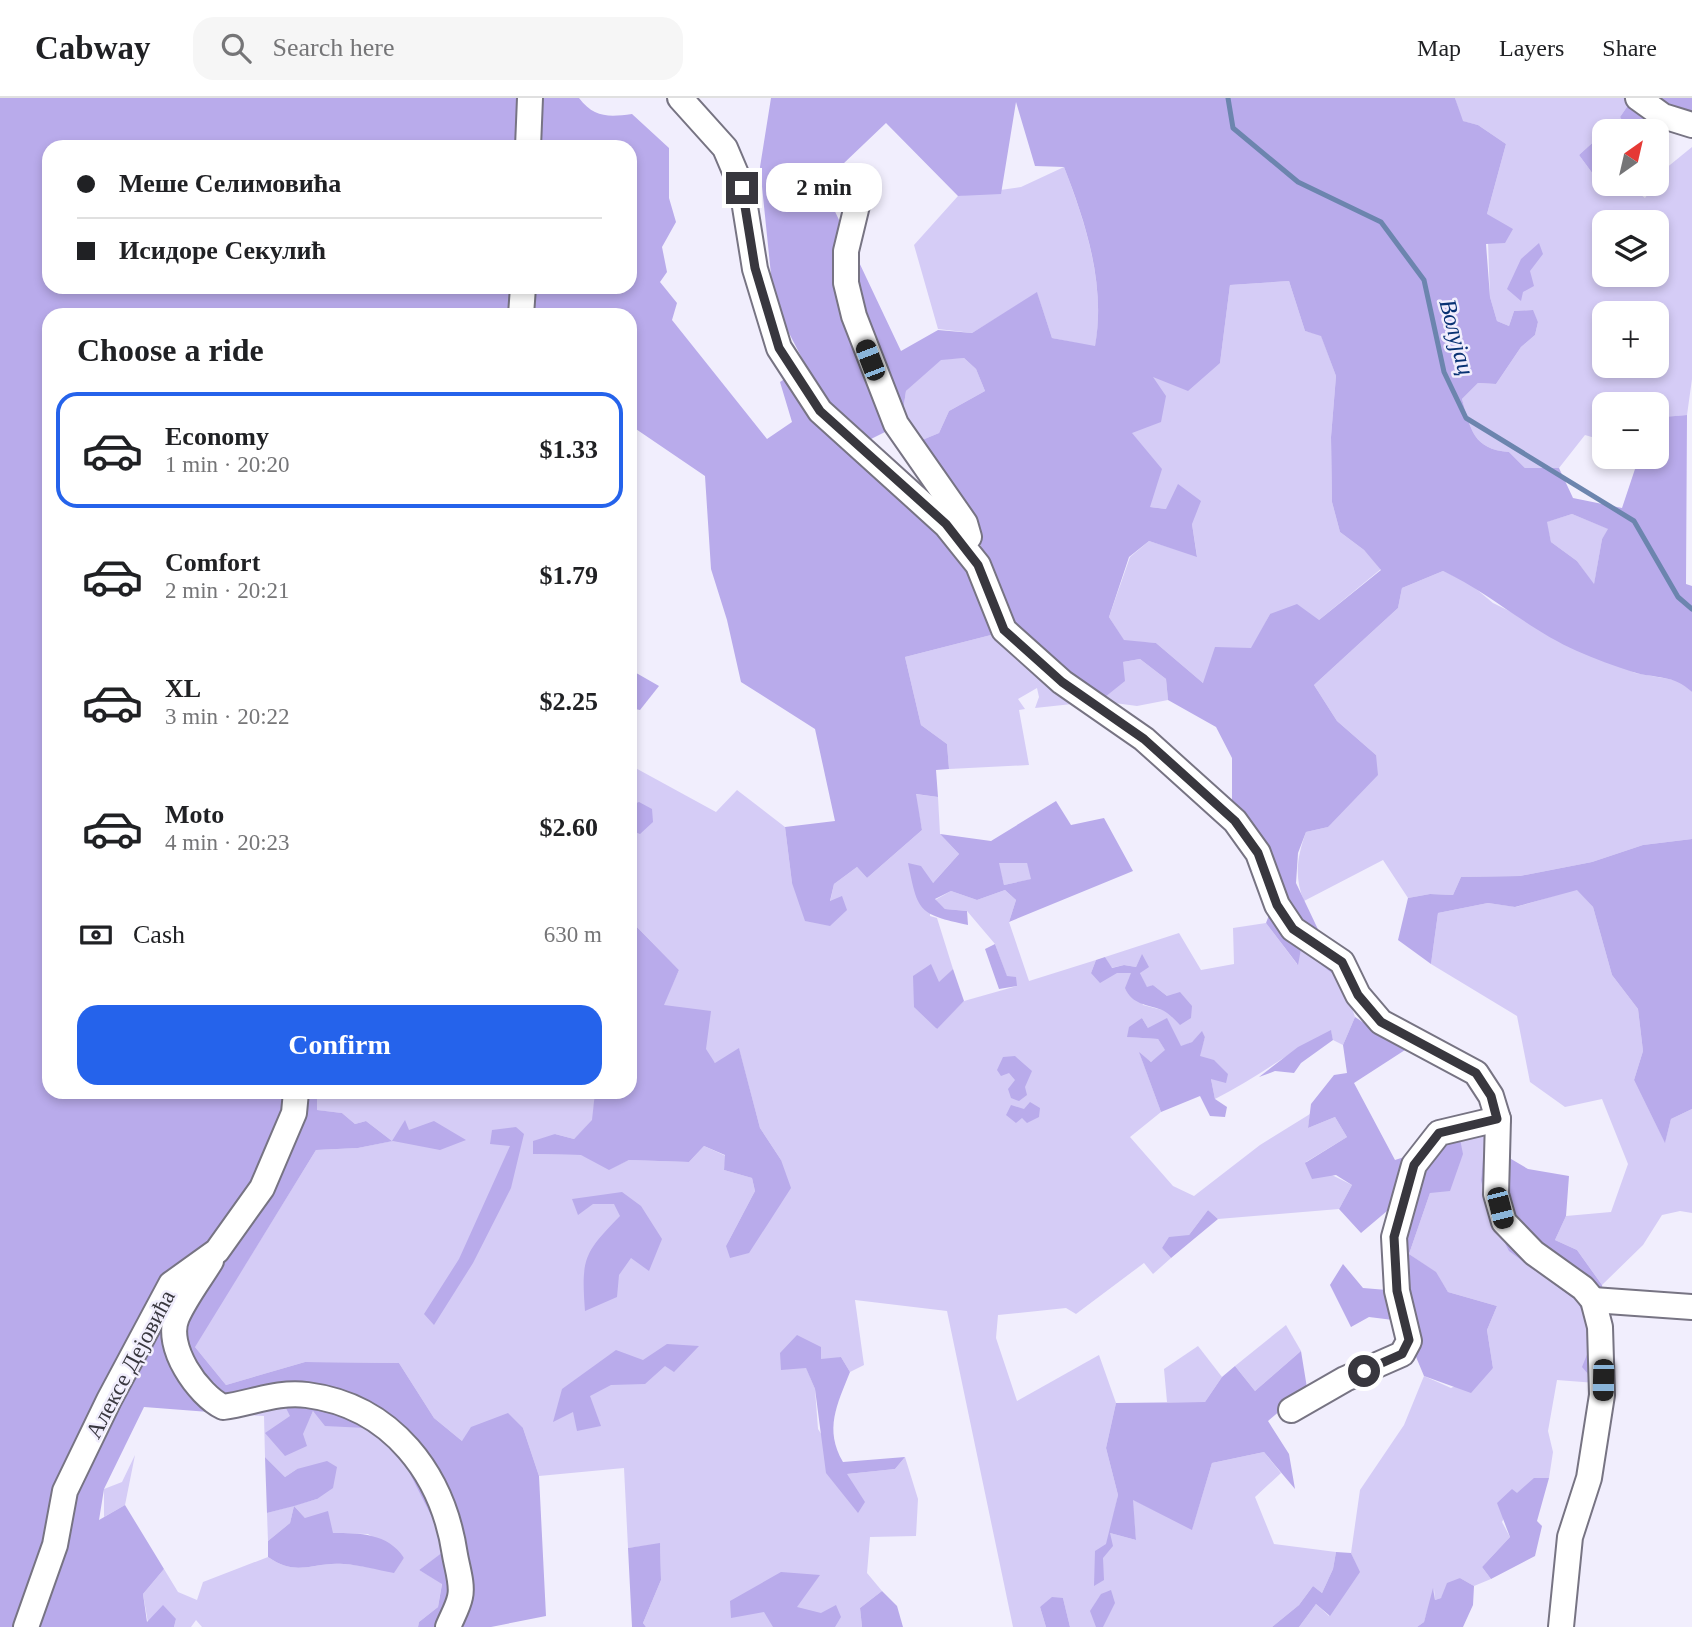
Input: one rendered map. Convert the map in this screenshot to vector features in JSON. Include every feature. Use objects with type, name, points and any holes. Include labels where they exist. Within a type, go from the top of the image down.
[{"type":"street","points":[[528,140],[530,98]]},
{"type":"street","points":[[680,98],[726,148],[742,188],[755,268],[779,348],[820,411],[946,524],[978,565]]},
{"type":"street","points":[[1638,98],[1663,116],[1692,125]]},
{"type":"street","points":[[861,189],[846,251],[846,283],[854,316],[895,424],[965,523],[978,565],[1004,630],[1062,682],[1144,739],[1235,821],[1258,853],[1277,905],[1293,929],[1342,962],[1358,995],[1381,1022],[1476,1073],[1491,1096],[1497,1119],[1495,1172],[1504,1223],[1534,1253],[1583,1288],[1593,1300],[1601,1340],[1602,1395],[1589,1478],[1570,1537],[1561,1627]]},
{"type":"street","name":"Алексе Дејовића","points":[[26,1627],[55,1545],[65,1492],[108,1400],[171,1284],[218,1251],[262,1188],[294,1113],[295,1099]]},
{"type":"street","points":[[1291,1410],[1345,1379],[1402,1354],[1409,1340],[1397,1291],[1394,1237],[1414,1165],[1439,1133],[1497,1119]]},
{"type":"street","points":[[218,1251],[175,1320],[178,1355],[190,1375],[206,1399],[223,1407],[272,1395],[307,1395],[353,1407],[382,1424],[404,1443],[433,1481],[452,1535],[461,1595],[448,1627]]},
{"type":"street","points":[[1593,1300],[1692,1307]]},
{"type":"shaded area","points":[[0,98],[579,98],[590,109],[602,115],[632,114],[669,148],[669,198],[676,222],[662,247],[667,272],[660,282],[677,303],[672,320],[767,439],[792,422],[780,382],[789,376],[935,526],[978,589],[991,635],[905,657],[921,725],[947,744],[949,769],[936,770],[938,797],[916,794],[922,830],[867,878],[857,867],[834,884],[830,901],[842,896],[847,910],[830,926],[805,921],[792,883],[785,827],[835,821],[815,729],[741,682],[727,620],[711,569],[705,476],[637,430],[637,308],[42,308],[42,1099],[317,1099],[317,1110],[342,1113],[355,1124],[366,1121],[392,1141],[405,1120],[409,1130],[434,1121],[466,1140],[440,1150],[393,1141],[358,1148],[316,1150],[195,1347],[226,1385],[305,1362],[399,1363],[434,1418],[462,1441],[471,1427],[508,1413],[523,1428],[539,1476],[546,1616],[491,1627],[418,1627],[419,1622],[438,1607],[442,1584],[419,1570],[443,1552],[439,1531],[399,1452],[366,1428],[325,1426],[313,1411],[303,1434],[307,1446],[285,1456],[265,1433],[290,1416],[283,1402],[248,1415],[144,1407],[104,1489],[99,1520],[125,1505],[164,1569],[143,1594],[147,1622],[163,1605],[176,1619],[174,1627],[0,1627]]},
{"type":"shaded area","points":[[771,98],[1455,98],[1463,121],[1478,125],[1506,144],[1487,214],[1513,229],[1505,243],[1486,244],[1490,297],[1497,321],[1509,326],[1514,311],[1533,310],[1538,322],[1535,335],[1521,347],[1496,384],[1478,383],[1462,399],[1471,429],[1481,442],[1488,447],[1509,452],[1525,468],[1559,468],[1573,498],[1622,508],[1635,469],[1669,469],[1669,416],[1687,415],[1686,584],[1692,586],[1692,692],[1678,682],[1633,672],[1577,651],[1542,633],[1443,571],[1402,588],[1398,608],[1314,685],[1337,721],[1376,755],[1378,775],[1328,827],[1306,832],[1298,853],[1296,883],[1343,982],[1301,949],[1298,965],[1266,923],[1278,891],[1232,804],[1232,758],[1216,727],[1168,700],[1166,679],[1140,659],[1123,662],[1125,681],[1100,701],[1008,617],[972,523],[915,443],[939,433],[949,411],[985,391],[976,369],[964,358],[941,360],[906,391],[901,424],[869,440],[822,397],[774,304],[760,167]],"holes":[[[1016,102],[1035,166],[1064,167],[1080,210],[1096,278],[1098,323],[1095,346],[1052,338],[1037,292],[972,333],[938,330],[901,351],[822,184],[886,123],[958,196],[1001,194]],[[1289,281],[1305,331],[1321,336],[1336,376],[1331,437],[1332,502],[1340,532],[1364,550],[1381,570],[1319,620],[1297,604],[1270,614],[1251,648],[1215,647],[1203,683],[1156,643],[1124,640],[1109,617],[1129,557],[1149,541],[1197,557],[1192,524],[1201,501],[1178,484],[1166,509],[1150,507],[1162,469],[1132,433],[1161,422],[1166,396],[1153,377],[1188,391],[1220,363],[1230,285]],[[1572,514],[1608,529],[1602,539],[1594,584],[1577,561],[1551,542],[1547,522]]]},
{"type":"shaded area","points":[[1455,98],[1623,98],[1629,104],[1621,119],[1592,119],[1592,143],[1579,155],[1592,173],[1592,196],[1670,196],[1670,165],[1692,147],[1692,379],[1687,415],[1669,417],[1669,392],[1592,392],[1592,437],[1585,435],[1559,468],[1525,468],[1509,452],[1488,447],[1475,436],[1462,399],[1478,383],[1496,384],[1521,347],[1535,335],[1538,322],[1532,310],[1514,311],[1509,326],[1497,321],[1490,297],[1487,214],[1506,144],[1478,125],[1462,121]]},
{"type":"shaded area","points":[[1623,98],[1692,98],[1692,130],[1670,122],[1670,119],[1650,115],[1645,119],[1621,119],[1629,104]]},
{"type":"shaded area","points":[[1592,143],[1592,173],[1579,155]]},
{"type":"shaded area","points":[[1064,167],[1080,211],[1096,278],[1098,324],[1095,347],[1052,338],[1037,293],[972,333],[938,329],[914,245],[958,196],[1021,187]]},
{"type":"shaded area","points":[[1539,243],[1543,254],[1530,271],[1534,286],[1523,292],[1521,301],[1507,289],[1521,259]]},
{"type":"shaded area","points":[[1289,281],[1305,331],[1321,335],[1336,376],[1331,437],[1332,502],[1340,532],[1364,550],[1381,569],[1319,620],[1270,614],[1252,648],[1203,683],[1156,643],[1124,641],[1109,617],[1130,557],[1149,541],[1197,556],[1192,524],[1166,509],[1150,507],[1131,433],[1152,376],[1220,363],[1230,285]]},
{"type":"shaded area","points":[[964,358],[976,369],[985,391],[949,411],[939,433],[915,443],[901,424],[906,391],[941,359]]},
{"type":"shaded area","points":[[1572,514],[1609,529],[1602,539],[1594,585],[1577,561],[1551,542],[1546,522]]},
{"type":"shaded area","points":[[1443,571],[1469,583],[1493,603],[1635,673],[1680,681],[1692,692],[1692,839],[1643,845],[1592,862],[1520,876],[1461,877],[1453,895],[1430,894],[1408,898],[1383,860],[1304,901],[1298,867],[1306,832],[1328,827],[1376,755],[1337,721],[1314,685],[1398,608],[1402,588]]},
{"type":"shaded area","points":[[991,635],[1025,666],[1100,701],[1035,708],[1039,697],[1037,688],[1018,699],[1025,709],[1019,710],[1029,765],[949,769],[947,744],[921,725],[905,657]]},
{"type":"shaded area","points":[[1140,659],[1166,679],[1168,700],[1137,706],[1100,701],[1123,662]]},
{"type":"shaded area","points":[[637,673],[659,686],[640,710],[637,709]]},
{"type":"shaded area","points":[[637,769],[716,812],[737,790],[785,827],[792,883],[830,902],[834,884],[857,867],[867,878],[922,830],[915,794],[938,797],[940,834],[959,854],[932,884],[930,916],[937,918],[953,969],[939,983],[936,1029],[964,1001],[1017,986],[1007,977],[995,944],[967,911],[945,909],[935,900],[951,891],[977,900],[1005,890],[1016,900],[1009,922],[1029,981],[1096,960],[1091,973],[1131,973],[1143,1005],[1166,1011],[1167,996],[1153,985],[1147,988],[1140,973],[1142,955],[1136,967],[1124,965],[1111,968],[1105,957],[1179,933],[1201,970],[1234,964],[1233,928],[1266,923],[1297,964],[1301,949],[1343,982],[1355,1017],[1343,1045],[1333,1040],[1331,1031],[1215,1099],[1211,1079],[1199,1056],[1205,1037],[1202,1032],[1192,1042],[1181,1047],[1148,1028],[1142,1018],[1128,1037],[1158,1039],[1166,1051],[1151,1062],[1140,1054],[1161,1112],[1130,1137],[1173,1186],[1194,1196],[1260,1145],[1310,1114],[1308,1128],[1335,1117],[1347,1137],[1306,1162],[1352,1185],[1339,1209],[1218,1219],[1208,1210],[1189,1235],[1162,1248],[1171,1258],[1153,1274],[1144,1263],[1076,1314],[1066,1308],[998,1315],[996,1338],[1017,1401],[1099,1355],[1116,1403],[1106,1448],[1118,1495],[1110,1533],[1136,1540],[1132,1499],[1192,1529],[1212,1463],[1264,1452],[1281,1473],[1255,1497],[1274,1544],[1336,1552],[1333,1569],[1322,1593],[1313,1586],[1299,1605],[1272,1627],[1070,1627],[1063,1598],[1040,1607],[1046,1627],[1013,1627],[947,1311],[855,1300],[864,1365],[850,1372],[841,1357],[806,1367],[815,1389],[818,1429],[847,1474],[895,1469],[905,1457],[918,1499],[916,1536],[870,1537],[867,1573],[882,1591],[860,1608],[862,1627],[646,1627],[643,1623],[661,1580],[660,1544],[628,1548],[624,1468],[539,1476],[523,1428],[462,1441],[434,1418],[399,1363],[305,1362],[226,1385],[195,1347],[193,1337],[245,1265],[316,1150],[358,1148],[392,1141],[366,1121],[355,1124],[342,1113],[316,1110],[317,1099],[594,1099],[593,1120],[574,1139],[555,1134],[533,1154],[582,1155],[609,1169],[629,1160],[689,1162],[704,1146],[726,1156],[724,1170],[752,1178],[755,1191],[726,1246],[781,1160],[760,1128],[739,1049],[716,1064],[663,1005],[679,970],[637,927]]},
{"type":"shaded area","points":[[1056,801],[1071,825],[1104,818],[1133,871],[1009,922],[1016,900],[1005,890],[977,900],[951,891],[935,899],[945,909],[967,911],[968,925],[939,918],[923,908],[915,892],[908,863],[921,866],[933,883],[959,854],[940,834],[991,841]],"holes":[[[999,863],[1027,863],[1031,879],[1004,885]]]},
{"type":"shaded area","points":[[637,803],[652,809],[653,822],[640,834],[637,833]]},
{"type":"shaded area","points":[[1692,839],[1692,1109],[1671,1119],[1665,1143],[1634,1080],[1643,1051],[1638,1009],[1612,975],[1593,907],[1577,890],[1515,907],[1488,903],[1438,913],[1431,964],[1398,940],[1408,898],[1430,894],[1453,895],[1461,877],[1520,876],[1592,862],[1643,845]]},
{"type":"shaded area","points":[[1027,862],[1032,879],[1004,885],[998,863]]},
{"type":"shaded area","points":[[1577,889],[1593,907],[1612,975],[1638,1009],[1643,1051],[1634,1080],[1665,1142],[1671,1119],[1692,1109],[1692,1213],[1680,1211],[1662,1215],[1643,1245],[1602,1285],[1577,1250],[1555,1240],[1566,1216],[1611,1212],[1628,1164],[1602,1099],[1565,1107],[1530,1082],[1517,1016],[1431,964],[1438,913],[1488,903],[1516,907]]},
{"type":"shaded area","points":[[637,927],[679,970],[664,1005],[711,1011],[706,1049],[715,1063],[739,1048],[760,1128],[781,1160],[791,1188],[749,1253],[730,1258],[726,1246],[755,1191],[752,1178],[724,1170],[725,1155],[704,1146],[689,1162],[629,1160],[609,1170],[581,1155],[533,1154],[533,1141],[555,1134],[574,1139],[592,1120],[594,1099],[637,1099]]},
{"type":"shaded area","points":[[995,944],[1007,976],[1016,977],[1017,986],[999,989],[985,949]]},
{"type":"shaded area","points":[[1142,954],[1149,967],[1140,973],[1147,987],[1153,985],[1167,996],[1180,992],[1192,1006],[1191,1018],[1180,1025],[1165,1011],[1132,998],[1125,988],[1131,973],[1117,973],[1100,983],[1091,973],[1096,960],[1105,957],[1112,968],[1124,965],[1136,967]]},
{"type":"shaded area","points":[[931,964],[939,982],[953,969],[964,1001],[937,1029],[914,1007],[913,976]]},
{"type":"shaded area","points":[[1355,1017],[1405,1050],[1354,1083],[1395,1160],[1460,1139],[1463,1154],[1450,1191],[1430,1193],[1409,1254],[1436,1272],[1448,1292],[1497,1306],[1487,1330],[1493,1368],[1471,1393],[1424,1376],[1401,1321],[1369,1317],[1351,1327],[1330,1285],[1343,1264],[1363,1288],[1387,1290],[1387,1211],[1361,1233],[1339,1209],[1352,1185],[1336,1175],[1312,1179],[1305,1163],[1347,1137],[1335,1117],[1308,1128],[1311,1104],[1334,1075],[1347,1073],[1343,1045]]},
{"type":"shaded area","points":[[1142,1018],[1148,1028],[1167,1018],[1181,1046],[1192,1042],[1202,1031],[1205,1037],[1200,1056],[1214,1060],[1228,1074],[1226,1083],[1211,1079],[1215,1099],[1227,1107],[1225,1117],[1210,1116],[1200,1096],[1161,1112],[1139,1052],[1151,1062],[1165,1050],[1158,1039],[1127,1037],[1129,1027]]},
{"type":"shaded area","points":[[1331,1030],[1333,1040],[1301,1063],[1294,1073],[1275,1071],[1259,1077],[1298,1047]]},
{"type":"shaded area","points":[[1015,1056],[1032,1071],[1025,1087],[1027,1095],[1019,1101],[1011,1098],[1008,1089],[1015,1080],[1009,1073],[1001,1076],[997,1070],[1003,1057]]},
{"type":"shaded area","points":[[1030,1102],[1040,1108],[1039,1117],[1027,1123],[1022,1118],[1016,1123],[1006,1115],[1011,1105],[1024,1109]]},
{"type":"shaded area","points":[[516,1127],[524,1134],[511,1188],[473,1263],[434,1325],[424,1314],[459,1259],[510,1146],[490,1144],[492,1130]]},
{"type":"shaded area","points":[[1487,1129],[1481,1180],[1577,1301],[1594,1337],[1596,1383],[1557,1380],[1548,1431],[1553,1452],[1549,1478],[1532,1482],[1525,1487],[1510,1506],[1502,1522],[1510,1537],[1482,1567],[1491,1579],[1474,1586],[1460,1578],[1441,1598],[1435,1600],[1434,1589],[1424,1622],[1417,1627],[1299,1627],[1316,1604],[1329,1616],[1359,1572],[1351,1553],[1360,1490],[1404,1425],[1424,1376],[1451,1388],[1493,1368],[1487,1330],[1497,1306],[1448,1292],[1435,1272],[1409,1254],[1430,1193],[1460,1139]]},
{"type":"shaded area","points":[[1506,1156],[1528,1169],[1569,1176],[1566,1216],[1555,1240],[1577,1250],[1602,1285],[1607,1318],[1596,1383],[1582,1367],[1594,1337],[1577,1301],[1509,1251],[1488,1210],[1481,1180],[1483,1159]]},
{"type":"shaded area","points":[[622,1192],[641,1206],[662,1239],[649,1271],[631,1258],[619,1275],[617,1297],[585,1311],[584,1279],[588,1258],[592,1248],[620,1216],[614,1204],[593,1204],[578,1215],[572,1199]]},
{"type":"shaded area","points":[[1208,1210],[1218,1219],[1171,1258],[1162,1248],[1169,1237],[1189,1235]]},
{"type":"shaded area","points":[[1286,1325],[1301,1351],[1255,1391],[1235,1366]]},
{"type":"shaded area","points":[[797,1335],[821,1347],[821,1359],[841,1357],[850,1372],[837,1406],[833,1428],[837,1450],[843,1462],[905,1457],[895,1469],[847,1474],[865,1502],[858,1513],[826,1473],[815,1389],[806,1368],[781,1370],[780,1353]]},
{"type":"shaded area","points":[[667,1344],[699,1346],[674,1372],[665,1366],[645,1384],[611,1385],[590,1396],[601,1426],[577,1431],[573,1412],[553,1422],[562,1389],[616,1350],[643,1360]]},
{"type":"shaded area","points":[[1198,1346],[1222,1377],[1205,1402],[1167,1402],[1164,1369]]},
{"type":"shaded area","points":[[1301,1351],[1307,1388],[1268,1421],[1289,1454],[1295,1489],[1264,1452],[1212,1463],[1192,1530],[1133,1500],[1136,1540],[1110,1533],[1113,1546],[1103,1558],[1104,1580],[1094,1586],[1095,1551],[1106,1544],[1118,1495],[1106,1448],[1116,1403],[1205,1402],[1222,1377],[1235,1366],[1255,1391]]},
{"type":"shaded area","points":[[284,1402],[302,1434],[313,1411],[365,1427],[392,1448],[415,1481],[433,1518],[444,1552],[419,1570],[442,1583],[438,1607],[419,1622],[418,1627],[202,1627],[196,1620],[191,1627],[174,1627],[176,1619],[148,1623],[143,1594],[164,1569],[178,1592],[197,1600],[203,1582],[268,1557],[288,1567],[344,1564],[394,1572],[404,1558],[368,1534],[333,1533],[305,1518],[294,1506],[290,1523],[268,1541],[267,1513],[317,1499],[297,1469],[285,1477],[265,1457],[264,1416],[248,1415]]},
{"type":"shaded area","points":[[135,1455],[125,1505],[104,1517],[104,1489],[122,1482]]},
{"type":"shaded area","points":[[265,1457],[285,1477],[297,1469],[327,1461],[337,1467],[333,1488],[317,1499],[267,1513]]},
{"type":"shaded area","points":[[1534,1478],[1549,1478],[1537,1521],[1542,1526],[1535,1556],[1491,1579],[1482,1567],[1510,1537],[1497,1503],[1512,1489],[1517,1493]]},
{"type":"shaded area","points":[[294,1506],[305,1518],[328,1511],[333,1533],[363,1534],[381,1539],[404,1558],[394,1573],[344,1564],[297,1568],[279,1563],[268,1557],[268,1541],[290,1523]]},
{"type":"shaded area","points":[[660,1543],[661,1580],[643,1623],[646,1627],[632,1627],[628,1548]]},
{"type":"shaded area","points":[[1336,1552],[1351,1553],[1360,1572],[1330,1616],[1316,1604],[1299,1627],[1272,1627],[1299,1605],[1313,1586],[1322,1593],[1333,1569]]},
{"type":"shaded area","points":[[781,1572],[820,1575],[797,1607],[821,1613],[836,1605],[841,1617],[835,1627],[773,1627],[764,1612],[731,1618],[730,1601]]},
{"type":"shaded area","points":[[1460,1578],[1474,1586],[1473,1605],[1463,1627],[1417,1627],[1424,1622],[1433,1588],[1435,1600],[1441,1598],[1447,1583]]},
{"type":"shaded area","points":[[1111,1590],[1115,1603],[1103,1627],[1096,1627],[1090,1611],[1101,1594]]},
{"type":"shaded area","points":[[882,1591],[897,1606],[903,1627],[862,1627],[860,1608]]},
{"type":"shaded area","points":[[1052,1597],[1063,1598],[1070,1627],[1046,1627],[1040,1607]]},
{"type":"waterway","name":"Волујац","points":[[1228,98],[1233,128],[1298,182],[1381,222],[1424,280],[1444,372],[1466,418],[1634,521],[1678,597],[1692,609]]},
{"type":"route","points":[[742,188],[755,268],[779,348],[820,411],[886,467],[946,524],[978,565],[1004,630],[1062,682],[1144,739],[1235,821],[1258,853],[1277,905],[1293,929],[1342,962],[1358,995],[1381,1022],[1476,1073],[1491,1096],[1497,1119],[1439,1133],[1414,1165],[1394,1237],[1397,1291],[1409,1340],[1402,1354],[1364,1371]]}]
